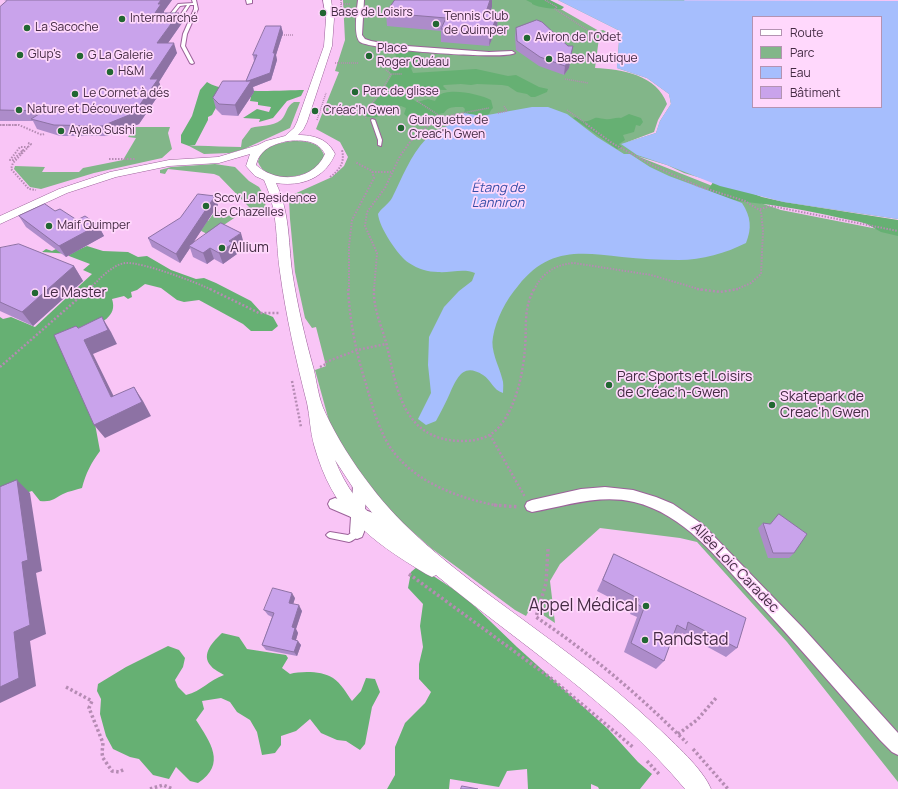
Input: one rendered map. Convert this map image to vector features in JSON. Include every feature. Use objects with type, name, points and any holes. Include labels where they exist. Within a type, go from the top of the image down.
[{"type":"street","points":[[288,138],[298,130],[302,122],[327,49],[330,34],[330,19],[326,0]]},
{"type":"street","points":[[314,140],[307,129],[307,125],[334,39],[336,28],[334,0]]},
{"type":"street","points":[[361,0],[359,35],[360,38],[369,43],[489,54],[512,53]]},
{"type":"street","points":[[0,220],[41,195],[147,167],[181,162],[219,160],[260,148],[274,141],[288,138],[314,140],[327,148],[330,154],[329,160],[323,169],[302,178],[281,180],[258,174],[251,166],[219,160]]},
{"type":"street","points":[[251,166],[252,157],[260,148]]},
{"type":"street","points":[[269,178],[277,196],[282,221],[286,271],[306,371],[317,412],[319,432],[328,463],[344,494],[359,514],[391,542],[470,591]]},
{"type":"street","points":[[282,221],[285,200],[289,192],[302,178]]},
{"type":"street","points":[[317,412],[348,468],[360,485],[402,531],[470,591],[568,665],[630,716],[657,742],[700,789]]},
{"type":"street","points":[[357,532],[360,485]]},
{"type":"street","name":"Allée Loic Caradec","points":[[532,506],[584,494],[616,494],[650,501],[686,519],[711,541],[796,632],[898,746]]},
{"type":"street","points":[[335,504],[402,531]]},
{"type":"lane","points":[[167,20],[179,4],[189,4],[195,2],[196,9],[185,34],[183,46],[192,63]]},
{"type":"lane","points":[[178,21],[189,4]]},
{"type":"lane","points":[[372,120],[380,145]]},
{"type":"lane","points":[[330,536],[349,540],[357,532]]},
{"type":"path","points":[[545,0],[557,7],[555,9],[595,35]]},
{"type":"path","points":[[282,35],[293,35]]},
{"type":"path","points":[[335,63],[358,63]]},
{"type":"path","points":[[386,70],[391,74],[402,74]]},
{"type":"path","points":[[366,118],[363,114],[380,94],[391,74]]},
{"type":"path","points":[[565,79],[588,83]]},
{"type":"path","points":[[417,101],[443,118]]},
{"type":"path","points":[[498,113],[508,111],[504,106]]},
{"type":"path","points":[[489,108],[468,110],[443,118],[414,136],[402,152],[391,172],[385,188],[368,211],[365,223],[376,251],[377,258],[373,292],[399,396],[408,414],[421,429],[434,437],[450,440],[467,440],[490,435],[502,422],[518,387],[525,347],[526,308],[537,284],[549,270],[565,264],[582,263],[650,275],[699,290],[718,292],[734,291],[750,284],[761,274],[764,226],[763,214],[760,209],[744,201],[693,183],[640,159],[598,134],[567,110]]},
{"type":"path","points":[[0,125],[19,125],[42,135],[44,134]]},
{"type":"path","points":[[20,156],[31,144],[28,143]]},
{"type":"path","points":[[28,147],[20,147],[10,160],[13,160],[22,150],[24,150],[11,169],[29,189],[41,195]]},
{"type":"path","points":[[109,159],[130,158]]},
{"type":"path","points":[[355,162],[372,172],[391,172]]},
{"type":"path","points":[[372,172],[374,176],[373,182],[357,206],[352,224],[349,300],[351,327],[356,350],[378,423],[391,449],[404,464],[431,482],[468,498],[507,507],[532,506]]},
{"type":"path","points":[[760,209],[771,206],[898,231]]},
{"type":"path","points":[[0,368],[113,268],[121,264],[136,264],[151,268],[208,288],[259,313],[281,313]]},
{"type":"path","points":[[306,371],[326,364],[326,362],[356,350],[386,344]]},
{"type":"path","points":[[490,435],[494,445],[513,474],[523,495],[532,506]]},
{"type":"path","points":[[536,617],[546,583],[548,549]]},
{"type":"path","points":[[404,571],[560,684],[587,705],[638,752]]},
{"type":"path","points":[[66,686],[92,701],[89,708],[104,746],[102,752],[106,765],[112,771],[119,772],[126,769]]},
{"type":"path","points":[[678,734],[697,720],[716,698]]},
{"type":"path","points":[[642,756],[663,778]]},
{"type":"path","points":[[150,789],[163,785],[174,789]]},
{"type":"green space","name":"Parc Sports et Loisirs de Créac'h-Gwen","points":[[343,0],[545,0],[599,31],[603,30],[610,34],[600,36],[599,38],[595,68],[627,72],[647,80],[662,94],[667,104],[658,120],[654,132],[625,143],[656,133],[660,121],[671,104],[669,94],[647,78],[617,68],[619,41],[623,36],[620,31],[558,0],[684,0],[752,105],[752,108],[881,108],[898,219],[784,202],[684,173],[667,165],[637,156],[725,191],[781,210],[898,233],[898,782],[787,642],[697,542],[680,538],[600,528],[560,564],[550,581],[555,623],[531,607],[526,616],[515,610],[431,548],[390,510],[351,465],[329,421],[315,370],[326,366],[316,327],[312,328],[305,318],[295,272],[289,200],[292,195],[332,177],[344,166],[348,157],[340,142],[316,129],[339,72],[335,71],[345,40]]},
{"type":"green space","points":[[526,0],[550,0],[564,7],[562,9],[542,7],[532,4]]},
{"type":"green space","points":[[396,49],[421,51],[417,61],[411,68],[413,73],[476,69],[508,76],[516,75],[539,87],[548,89],[547,92],[531,97],[527,94],[517,92],[508,86],[502,85],[444,85],[443,86],[447,90],[425,88],[416,91],[410,88],[403,90],[402,92],[417,102],[428,99],[435,101],[438,96],[443,93],[464,92],[491,100],[493,108],[489,114],[482,116],[464,113],[465,109],[463,107],[455,107],[448,109],[444,113],[418,119],[408,117],[404,114],[406,108],[401,106],[390,109],[376,117],[365,116],[365,112],[381,94],[385,94],[388,91],[383,90],[392,75],[389,71],[397,59],[394,51]]},
{"type":"green space","points":[[207,82],[227,89],[254,91],[304,90],[301,96],[287,101],[273,118],[259,122],[260,119],[243,118],[257,109],[269,112],[271,107],[258,105],[258,102],[250,101],[251,97],[218,104],[212,115],[208,117],[208,120],[195,145],[189,146],[181,143],[181,135],[192,116],[200,90]]},
{"type":"green space","points":[[294,102],[300,102],[290,128],[244,149],[230,153],[204,154],[189,146],[241,147],[242,140],[251,128],[278,122],[283,118],[289,106]]},
{"type":"green space","points":[[629,114],[641,118],[643,122],[640,126],[636,125],[634,132],[623,135],[625,140],[619,144],[622,147],[617,149],[573,118],[576,117],[582,121],[586,121],[596,118],[621,118]]},
{"type":"green space","points":[[135,127],[170,127],[168,133],[172,149],[162,158],[94,173],[41,189],[30,187],[14,169],[15,166],[45,167],[42,172],[79,172],[83,168],[123,160],[136,138],[128,137]]},
{"type":"green space","points":[[293,141],[312,143],[319,147],[324,155],[320,163],[313,170],[292,176],[281,177],[263,170],[258,162],[263,152],[271,146]]},
{"type":"green space","points":[[215,164],[235,167],[249,181],[259,187],[265,197],[266,214],[246,210],[209,235],[186,223],[189,219],[208,221],[216,210],[223,218],[249,207],[219,176],[214,174],[168,169],[165,174],[160,173],[160,170],[171,167]]},
{"type":"green space","points":[[715,179],[762,197],[784,202],[898,220],[898,236],[881,232],[867,224],[860,222],[793,208],[739,201],[723,197],[708,190]]},
{"type":"green space","points":[[87,246],[103,251],[128,252],[138,257],[147,256],[171,270],[196,279],[204,278],[216,283],[251,301],[261,312],[273,317],[278,326],[272,331],[251,331],[243,324],[199,300],[184,302],[177,300],[161,288],[145,284],[137,290],[131,292],[132,297],[128,299],[124,296],[112,299],[112,310],[107,319],[87,330],[93,413],[100,451],[89,468],[82,488],[65,493],[53,500],[48,501],[40,501],[32,491],[0,501],[0,317],[3,319],[11,317],[35,327],[92,274],[83,270],[90,264],[69,256],[69,254],[42,252],[46,249],[52,251],[60,247],[67,250],[74,250]]},
{"type":"green space","points":[[418,566],[464,596],[517,647],[608,729],[638,762],[652,774],[640,789],[599,789],[591,784],[591,789],[528,789],[527,769],[507,771],[499,787],[450,779],[449,789],[387,789],[395,775],[395,747],[405,723],[425,703],[431,692],[419,679],[419,664],[423,647],[420,626],[423,604],[408,588],[411,572]]},
{"type":"green space","points":[[222,633],[239,637],[247,649],[286,655],[288,658],[282,668],[290,674],[312,672],[333,678],[352,701],[361,691],[366,678],[375,679],[380,692],[372,707],[365,744],[360,750],[346,741],[337,740],[321,733],[310,719],[296,731],[281,736],[281,745],[275,753],[262,755],[257,732],[250,720],[237,712],[230,702],[221,698],[202,701],[204,709],[196,720],[210,745],[214,761],[207,776],[198,783],[190,781],[176,767],[169,779],[153,775],[139,759],[130,757],[113,749],[106,736],[100,714],[101,699],[97,691],[98,684],[126,667],[168,646],[179,650],[185,658],[183,667],[175,680],[178,687],[186,695],[192,693],[224,675],[212,667],[207,657],[209,648]]},
{"type":"water","points":[[558,0],[898,1],[898,219],[784,202],[720,186],[637,155],[621,144],[656,133],[660,121],[671,104],[669,94],[647,78],[617,68],[619,41],[623,36],[620,31]]},
{"type":"water","name":"Étang de Lanniron","points":[[532,107],[548,107],[567,114],[597,137],[624,154],[630,154],[650,167],[669,176],[742,203],[750,223],[748,238],[746,243],[738,247],[722,253],[696,259],[657,260],[578,254],[565,255],[552,259],[541,265],[529,274],[509,297],[494,330],[492,342],[495,358],[503,380],[503,393],[497,390],[483,375],[476,371],[466,371],[458,377],[455,382],[436,421],[426,425],[418,419],[431,393],[428,365],[429,337],[444,307],[459,291],[472,281],[475,273],[466,271],[431,271],[412,265],[400,254],[390,241],[379,220],[378,214],[389,203],[415,153],[426,139],[434,132],[465,120],[461,117],[464,113],[482,116]]},
{"type":"building","name":"G La Galerie","points":[[8,0],[161,0],[158,4],[161,4],[155,13],[179,13],[157,43],[174,43],[150,79],[158,79],[134,113],[102,126],[54,125],[31,119],[44,111],[0,110],[0,7]]},
{"type":"building","points":[[395,0],[490,0],[486,12],[498,14],[490,33],[441,29],[446,18],[386,13]]},
{"type":"building","points":[[537,20],[542,22],[568,46],[573,46],[570,58],[565,66],[540,57],[517,41],[516,28]]},
{"type":"building","points":[[266,26],[281,26],[273,53],[275,53],[270,73],[246,81],[257,55],[253,55]]},
{"type":"building","points":[[223,81],[251,81],[235,105],[219,104],[213,98]]},
{"type":"building","points":[[198,194],[215,196],[176,254],[148,238],[180,218]]},
{"type":"building","points":[[45,204],[55,211],[60,209],[77,220],[85,216],[98,225],[59,246],[19,216]]},
{"type":"building","points":[[221,223],[241,233],[229,241],[233,243],[219,253],[210,248],[203,253],[189,246]]},
{"type":"building","points":[[19,244],[74,266],[22,312],[0,302],[0,248]]},
{"type":"building","points":[[102,317],[108,330],[84,340],[111,397],[134,387],[142,402],[94,425],[54,335],[76,326],[78,328]]},
{"type":"building","points":[[17,480],[28,560],[22,562],[30,625],[14,632],[19,678],[0,687],[0,487]]},
{"type":"building","points":[[779,514],[807,534],[794,553],[773,553],[763,523],[770,524]]},
{"type":"building","points":[[614,554],[746,618],[737,648],[688,622],[686,630],[677,625],[664,661],[631,643],[644,608],[637,604],[639,599],[603,580]]},
{"type":"building","points":[[273,588],[292,593],[289,603],[299,605],[292,627],[295,628],[292,639],[298,641],[294,652],[262,645],[274,613],[264,610]]},
{"type":"building","points":[[462,786],[478,789],[461,789]]},
{"type":"place","name":"Base de Loisirs","points":[[323,13]]},
{"type":"place","name":"Intermarché","points":[[122,19]]},
{"type":"place","name":"Tennis Club de Quimper","points":[[436,24]]},
{"type":"place","name":"La Sacoche","points":[[27,28]]},
{"type":"place","name":"Aviron de l'Odet","points":[[527,38]]},
{"type":"place","name":"Glup's","points":[[20,55]]},
{"type":"place","name":"G La Galerie","points":[[80,56]]},
{"type":"place","name":"Place Roger Quéau","points":[[369,56]]},
{"type":"place","name":"Base Nautique","points":[[549,59]]},
{"type":"place","name":"H&M","points":[[110,72]]},
{"type":"place","name":"Parc de glisse","points":[[355,92]]},
{"type":"place","name":"Le Cornet à dés","points":[[75,94]]},
{"type":"place","name":"Nature et Découvertes","points":[[19,110]]},
{"type":"place","name":"Créac'h Gwen","points":[[315,111]]},
{"type":"place","name":"Guinguette de Creac'h Gwen","points":[[401,128]]},
{"type":"place","name":"Ayako Sushi","points":[[61,131]]},
{"type":"place","name":"Sccv La Residence Le Chazelles","points":[[206,206]]},
{"type":"place","name":"Maif Quimper","points":[[49,226]]},
{"type":"place","name":"Allium","points":[[222,248]]},
{"type":"place","name":"Le Master","points":[[35,293]]},
{"type":"place","name":"Parc Sports et Loisirs de Créac'h-Gwen","points":[[609,385]]},
{"type":"place","name":"Skatepark de Creac'h Gwen","points":[[772,405]]},
{"type":"place","name":"Appel Médical","points":[[646,606]]},
{"type":"place","name":"Randstad","points":[[645,640]]}]
